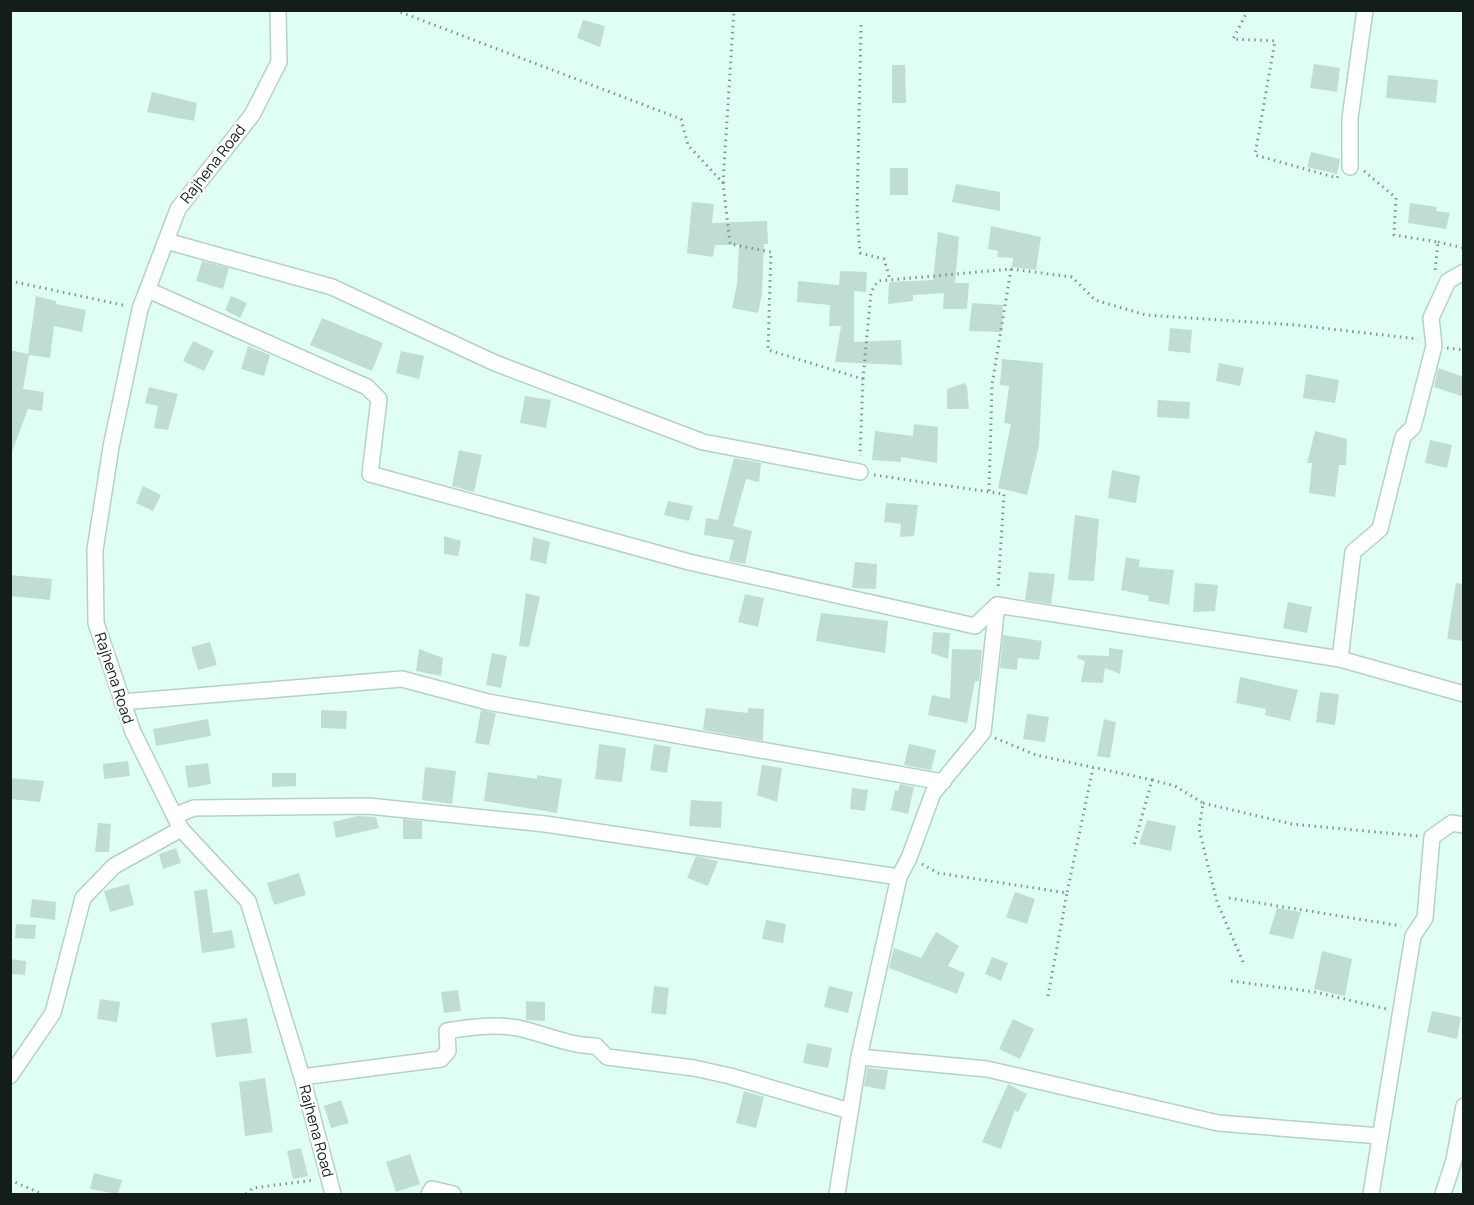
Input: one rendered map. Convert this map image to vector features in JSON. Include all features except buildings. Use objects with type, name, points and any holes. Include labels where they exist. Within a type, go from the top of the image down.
[{"type":"street","name":"Rajhena Road","points":[[278,10],[279,62],[252,115],[178,209],[140,309],[111,447],[95,550],[96,623],[133,732],[179,822],[248,901],[302,1077],[333,1194]]},
{"type":"street","points":[[1350,167],[1350,118],[1365,10]]},
{"type":"street","points":[[166,241],[332,287],[495,363],[704,442],[860,472]]},
{"type":"street","points":[[1340,660],[1353,552],[1380,529],[1403,437],[1413,427],[1434,346],[1431,318],[1448,281],[1464,272]]},
{"type":"street","points":[[148,290],[367,387],[379,399],[370,474],[689,562],[975,626],[996,605]]},
{"type":"street","points":[[996,605],[1340,660],[1464,694]]},
{"type":"street","points":[[837,1194],[859,1057],[899,877],[909,858],[933,793],[983,732],[996,605]]},
{"type":"street","points":[[122,702],[402,680],[488,702],[943,782]]},
{"type":"street","points":[[10,1076],[53,1013],[83,898],[114,866],[179,822],[194,808],[369,806],[545,824],[899,877]]},
{"type":"street","points":[[1371,1194],[1413,936],[1425,918],[1432,837],[1452,823],[1464,825]]},
{"type":"street","points":[[302,1077],[441,1059],[448,1051],[447,1031],[482,1025],[518,1028],[581,1046],[596,1046],[607,1057],[694,1068],[730,1076],[850,1111]]},
{"type":"street","points":[[859,1057],[987,1069],[1218,1123],[1380,1136]]},
{"type":"street","points":[[1443,1194],[1454,1160],[1464,1106]]},
{"type":"street","points":[[429,1194],[432,1189],[453,1194]]},
{"type":"path","points":[[395,10],[681,119],[688,145],[723,183]]},
{"type":"path","points":[[734,10],[723,183],[730,244],[771,252],[768,350],[863,379]]},
{"type":"path","points":[[1248,10],[1233,39],[1275,41],[1255,155],[1337,178],[1344,165],[1367,172],[1396,198],[1394,235],[1464,248]]},
{"type":"path","points":[[861,24],[857,213],[860,253],[884,260],[890,280]]},
{"type":"path","points":[[1435,274],[1438,242]]},
{"type":"path","points":[[989,492],[992,385],[1011,269]]},
{"type":"path","points":[[996,605],[1004,494],[860,472],[863,379],[871,292],[878,281],[1011,269],[1072,277],[1095,300],[1146,315],[1296,325],[1414,337],[1434,346],[1464,350]]},
{"type":"path","points":[[10,281],[140,309]]},
{"type":"path","points":[[983,732],[1036,755],[1175,786],[1203,802],[1292,824],[1432,837]]},
{"type":"path","points":[[1048,996],[1093,768]]},
{"type":"path","points":[[1134,845],[1152,780]]},
{"type":"path","points":[[1203,802],[1199,829],[1216,902],[1243,962]]},
{"type":"path","points":[[909,858],[938,873],[1067,893]]},
{"type":"path","points":[[1229,898],[1418,928]]},
{"type":"path","points":[[1232,981],[1314,992],[1400,1012]]},
{"type":"path","points":[[246,1194],[253,1188],[328,1178]]},
{"type":"path","points":[[10,1180],[42,1194]]}]
